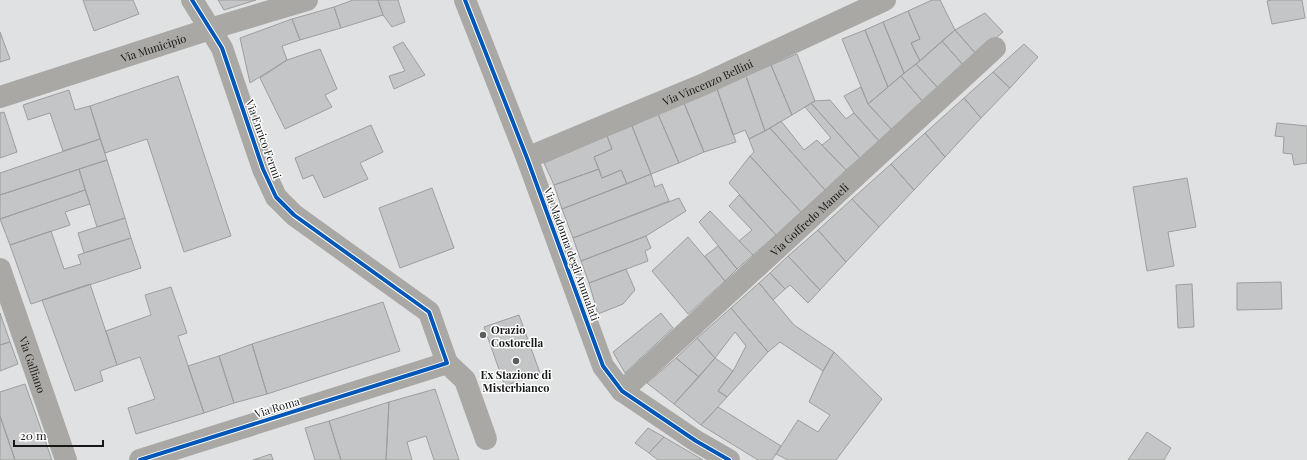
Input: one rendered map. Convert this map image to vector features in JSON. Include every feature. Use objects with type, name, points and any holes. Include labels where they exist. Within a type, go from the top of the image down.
[{"type":"street","name":"Via Enrico Fermi","points":[[192,0],[222,48],[263,168],[276,197],[294,215],[429,312],[447,363]]},
{"type":"street","name":"Via Municipio","points":[[0,97],[210,29],[307,0]]},
{"type":"street","name":"Via Madonna degli Ammalati","points":[[465,0],[527,158],[603,366],[622,391],[696,441],[729,460]]},
{"type":"street","name":"Via Vincenzo Bellini","points":[[527,158],[702,85],[885,0]]},
{"type":"street","name":"Via Goffredo Mameli","points":[[622,391],[995,48]]},
{"type":"street","name":"Via Galliano","points":[[0,269],[66,460]]},
{"type":"street","name":"Via Roma","points":[[140,460],[447,363]]},
{"type":"street","points":[[447,363],[465,380],[486,439]]},
{"type":"building","points":[[83,0],[133,0],[139,14],[94,31]]},
{"type":"building","points":[[218,0],[256,0],[224,10]]},
{"type":"building","points":[[353,0],[378,0],[383,15],[341,28],[334,7]]},
{"type":"building","points":[[378,0],[398,0],[405,22],[392,27],[383,15]]},
{"type":"building","points":[[932,0],[940,0],[955,30],[920,61],[911,43],[920,39],[908,11]]},
{"type":"building","points":[[1302,0],[1305,18],[1272,24],[1267,1]]},
{"type":"building","points":[[334,7],[341,28],[300,40],[292,19]]},
{"type":"building","points":[[908,11],[920,39],[911,43],[920,61],[904,73],[883,22]]},
{"type":"building","points":[[985,13],[1003,32],[977,55],[955,30]]},
{"type":"building","points":[[292,19],[300,40],[282,46],[287,60],[250,83],[240,38]]},
{"type":"building","points":[[883,22],[904,73],[888,87],[865,30]]},
{"type":"building","points":[[865,30],[888,87],[868,104],[842,39]]},
{"type":"building","points":[[955,30],[977,55],[964,66],[942,41]]},
{"type":"building","points":[[0,32],[10,59],[0,62]]},
{"type":"building","points":[[942,41],[964,66],[939,89],[916,64]]},
{"type":"building","points":[[403,42],[425,75],[394,89],[389,76],[405,71],[393,47]]},
{"type":"building","points":[[1024,44],[1038,57],[1010,88],[993,72]]},
{"type":"building","points":[[320,49],[337,89],[325,95],[332,107],[285,129],[260,78],[287,60]]},
{"type":"building","points":[[797,54],[815,101],[792,115],[771,65]]},
{"type":"building","points":[[916,64],[939,89],[924,103],[901,76]]},
{"type":"building","points":[[771,65],[792,115],[765,131],[746,76]]},
{"type":"building","points":[[993,72],[1010,88],[981,118],[964,98]]},
{"type":"building","points":[[178,76],[231,236],[184,252],[147,139],[105,153],[90,106]]},
{"type":"building","points":[[746,76],[765,131],[749,139],[745,130],[733,135],[717,89]]},
{"type":"building","points":[[901,76],[924,103],[892,130],[868,104]]},
{"type":"building","points":[[861,87],[868,104],[892,130],[879,141],[854,113],[844,96]]},
{"type":"building","points":[[717,89],[736,142],[704,152],[684,103]]},
{"type":"building","points":[[69,90],[75,110],[90,106],[100,139],[63,151],[50,113],[28,120],[23,105]]},
{"type":"building","points":[[964,98],[981,118],[945,157],[925,133]]},
{"type":"building","points":[[830,100],[846,119],[854,113],[879,141],[860,158],[811,103],[815,101]]},
{"type":"building","points":[[684,103],[704,152],[679,163],[658,114]]},
{"type":"building","points":[[811,103],[860,158],[846,170],[822,145],[831,138],[805,107]]},
{"type":"building","points":[[4,112],[17,152],[0,158],[0,113]]},
{"type":"building","points":[[658,114],[679,163],[651,174],[632,126]]},
{"type":"building","points":[[781,121],[804,150],[817,140],[846,170],[825,190],[770,128]]},
{"type":"building","points":[[1277,123],[1307,126],[1307,163],[1294,165],[1292,154],[1283,153],[1284,137],[1275,136]]},
{"type":"building","points":[[371,125],[383,152],[360,163],[368,179],[324,198],[313,175],[303,179],[295,158]]},
{"type":"building","points":[[632,126],[651,174],[627,184],[621,170],[602,178],[594,157],[612,149],[607,136]]},
{"type":"building","points":[[770,128],[825,190],[801,212],[750,156],[754,152],[749,139]]},
{"type":"building","points":[[925,133],[945,157],[914,190],[891,164]]},
{"type":"building","points":[[607,136],[612,149],[594,157],[599,169],[554,185],[544,163]]},
{"type":"building","points":[[100,139],[107,160],[0,195],[0,173]]},
{"type":"building","points":[[750,156],[801,212],[776,235],[729,183]]},
{"type":"building","points":[[107,160],[125,218],[97,227],[79,169]]},
{"type":"building","points":[[891,164],[914,190],[879,227],[852,199]]},
{"type":"building","points":[[79,169],[85,190],[0,219],[0,195]]},
{"type":"building","points":[[599,169],[602,178],[621,170],[627,184],[562,209],[554,185]]},
{"type":"building","points":[[651,174],[655,187],[662,184],[669,201],[573,238],[562,209]]},
{"type":"building","points":[[1187,178],[1196,227],[1168,232],[1174,266],[1147,271],[1133,187]]},
{"type":"building","points":[[432,188],[454,248],[400,268],[379,208]]},
{"type":"building","points":[[85,190],[90,204],[65,212],[70,225],[10,245],[0,219]]},
{"type":"building","points":[[739,195],[776,235],[753,255],[739,241],[752,230],[729,206]]},
{"type":"building","points":[[679,198],[686,211],[646,236],[581,261],[573,238]]},
{"type":"building","points":[[852,199],[879,227],[846,262],[818,230]]},
{"type":"building","points":[[710,211],[753,255],[737,269],[699,222]]},
{"type":"building","points":[[125,218],[131,238],[84,253],[78,233]]},
{"type":"building","points":[[818,230],[846,262],[820,290],[788,256]]},
{"type":"building","points":[[51,231],[64,269],[81,264],[78,255],[131,238],[141,268],[31,304],[10,245]]},
{"type":"building","points":[[646,236],[651,248],[645,251],[648,261],[589,283],[581,261]]},
{"type":"building","points":[[688,237],[725,281],[688,314],[652,271]]},
{"type":"building","points":[[718,246],[737,269],[725,281],[705,256]]},
{"type":"building","points":[[788,256],[820,290],[808,303],[790,285],[785,289],[770,273]]},
{"type":"building","points":[[626,269],[635,290],[623,304],[598,314],[589,283]]},
{"type":"building","points":[[770,273],[785,289],[773,300],[759,283]]},
{"type":"building","points":[[1281,282],[1282,309],[1237,310],[1237,283]]},
{"type":"building","points":[[759,283],[794,325],[834,352],[823,371],[780,342],[768,352],[731,308]]},
{"type":"building","points":[[90,284],[117,365],[100,371],[103,381],[75,391],[42,300]]},
{"type":"building","points":[[1192,284],[1194,327],[1178,328],[1176,285]]},
{"type":"building","points":[[171,287],[187,333],[178,336],[204,413],[136,434],[128,408],[155,399],[140,357],[117,365],[106,331],[151,315],[145,295]]},
{"type":"building","points":[[383,302],[400,351],[267,394],[252,344]]},
{"type":"building","points":[[731,308],[768,352],[727,397],[718,391],[733,371],[746,346],[735,332],[715,358],[697,338]]},
{"type":"building","points":[[0,313],[10,342],[0,345]]},
{"type":"building","points":[[661,313],[673,328],[625,373],[613,352]]},
{"type":"building","name":"Ex Stazione di Misterbianco","points":[[519,315],[540,373],[505,386],[484,327]]},
{"type":"building","points":[[697,338],[715,358],[699,377],[676,358]]},
{"type":"building","points":[[10,342],[18,364],[0,371],[0,345]]},
{"type":"building","points":[[252,344],[267,394],[234,403],[219,356]]},
{"type":"building","points":[[834,352],[882,399],[836,460],[788,460],[776,454],[798,420],[818,432],[830,415],[809,402],[823,371]]},
{"type":"building","points":[[219,356],[234,403],[204,413],[188,366]]},
{"type":"building","points":[[676,358],[699,377],[674,404],[647,383]]},
{"type":"building","points":[[715,358],[733,371],[718,391],[727,397],[701,425],[674,404]]},
{"type":"building","points":[[25,384],[52,460],[15,460],[0,416],[0,392]]},
{"type":"building","points":[[435,389],[459,460],[434,460],[426,436],[407,442],[412,460],[386,460],[389,402]]},
{"type":"building","points":[[389,402],[386,460],[341,460],[329,421]]},
{"type":"building","points":[[718,407],[781,446],[772,460],[758,460],[701,425]]},
{"type":"building","points":[[0,416],[15,460],[0,460]]},
{"type":"building","points":[[329,421],[341,460],[315,460],[305,428]]},
{"type":"building","points":[[648,428],[664,437],[649,453],[635,443]]},
{"type":"building","points":[[1147,432],[1171,448],[1164,460],[1128,460]]},
{"type":"building","points":[[664,437],[703,460],[658,460],[649,453]]},
{"type":"building","points":[[271,454],[273,460],[253,460]]},
{"type":"cycle path","points":[[140,460],[447,363],[429,312],[294,215],[276,197],[263,169],[222,48],[192,0]]},
{"type":"cycle path","points":[[465,0],[527,158],[603,366],[622,391],[696,441],[729,460]]},
{"type":"place","name":"Orazio Costorella","points":[[483,335]]},
{"type":"place","name":"Ex Stazione di Misterbianco","points":[[516,361]]}]
